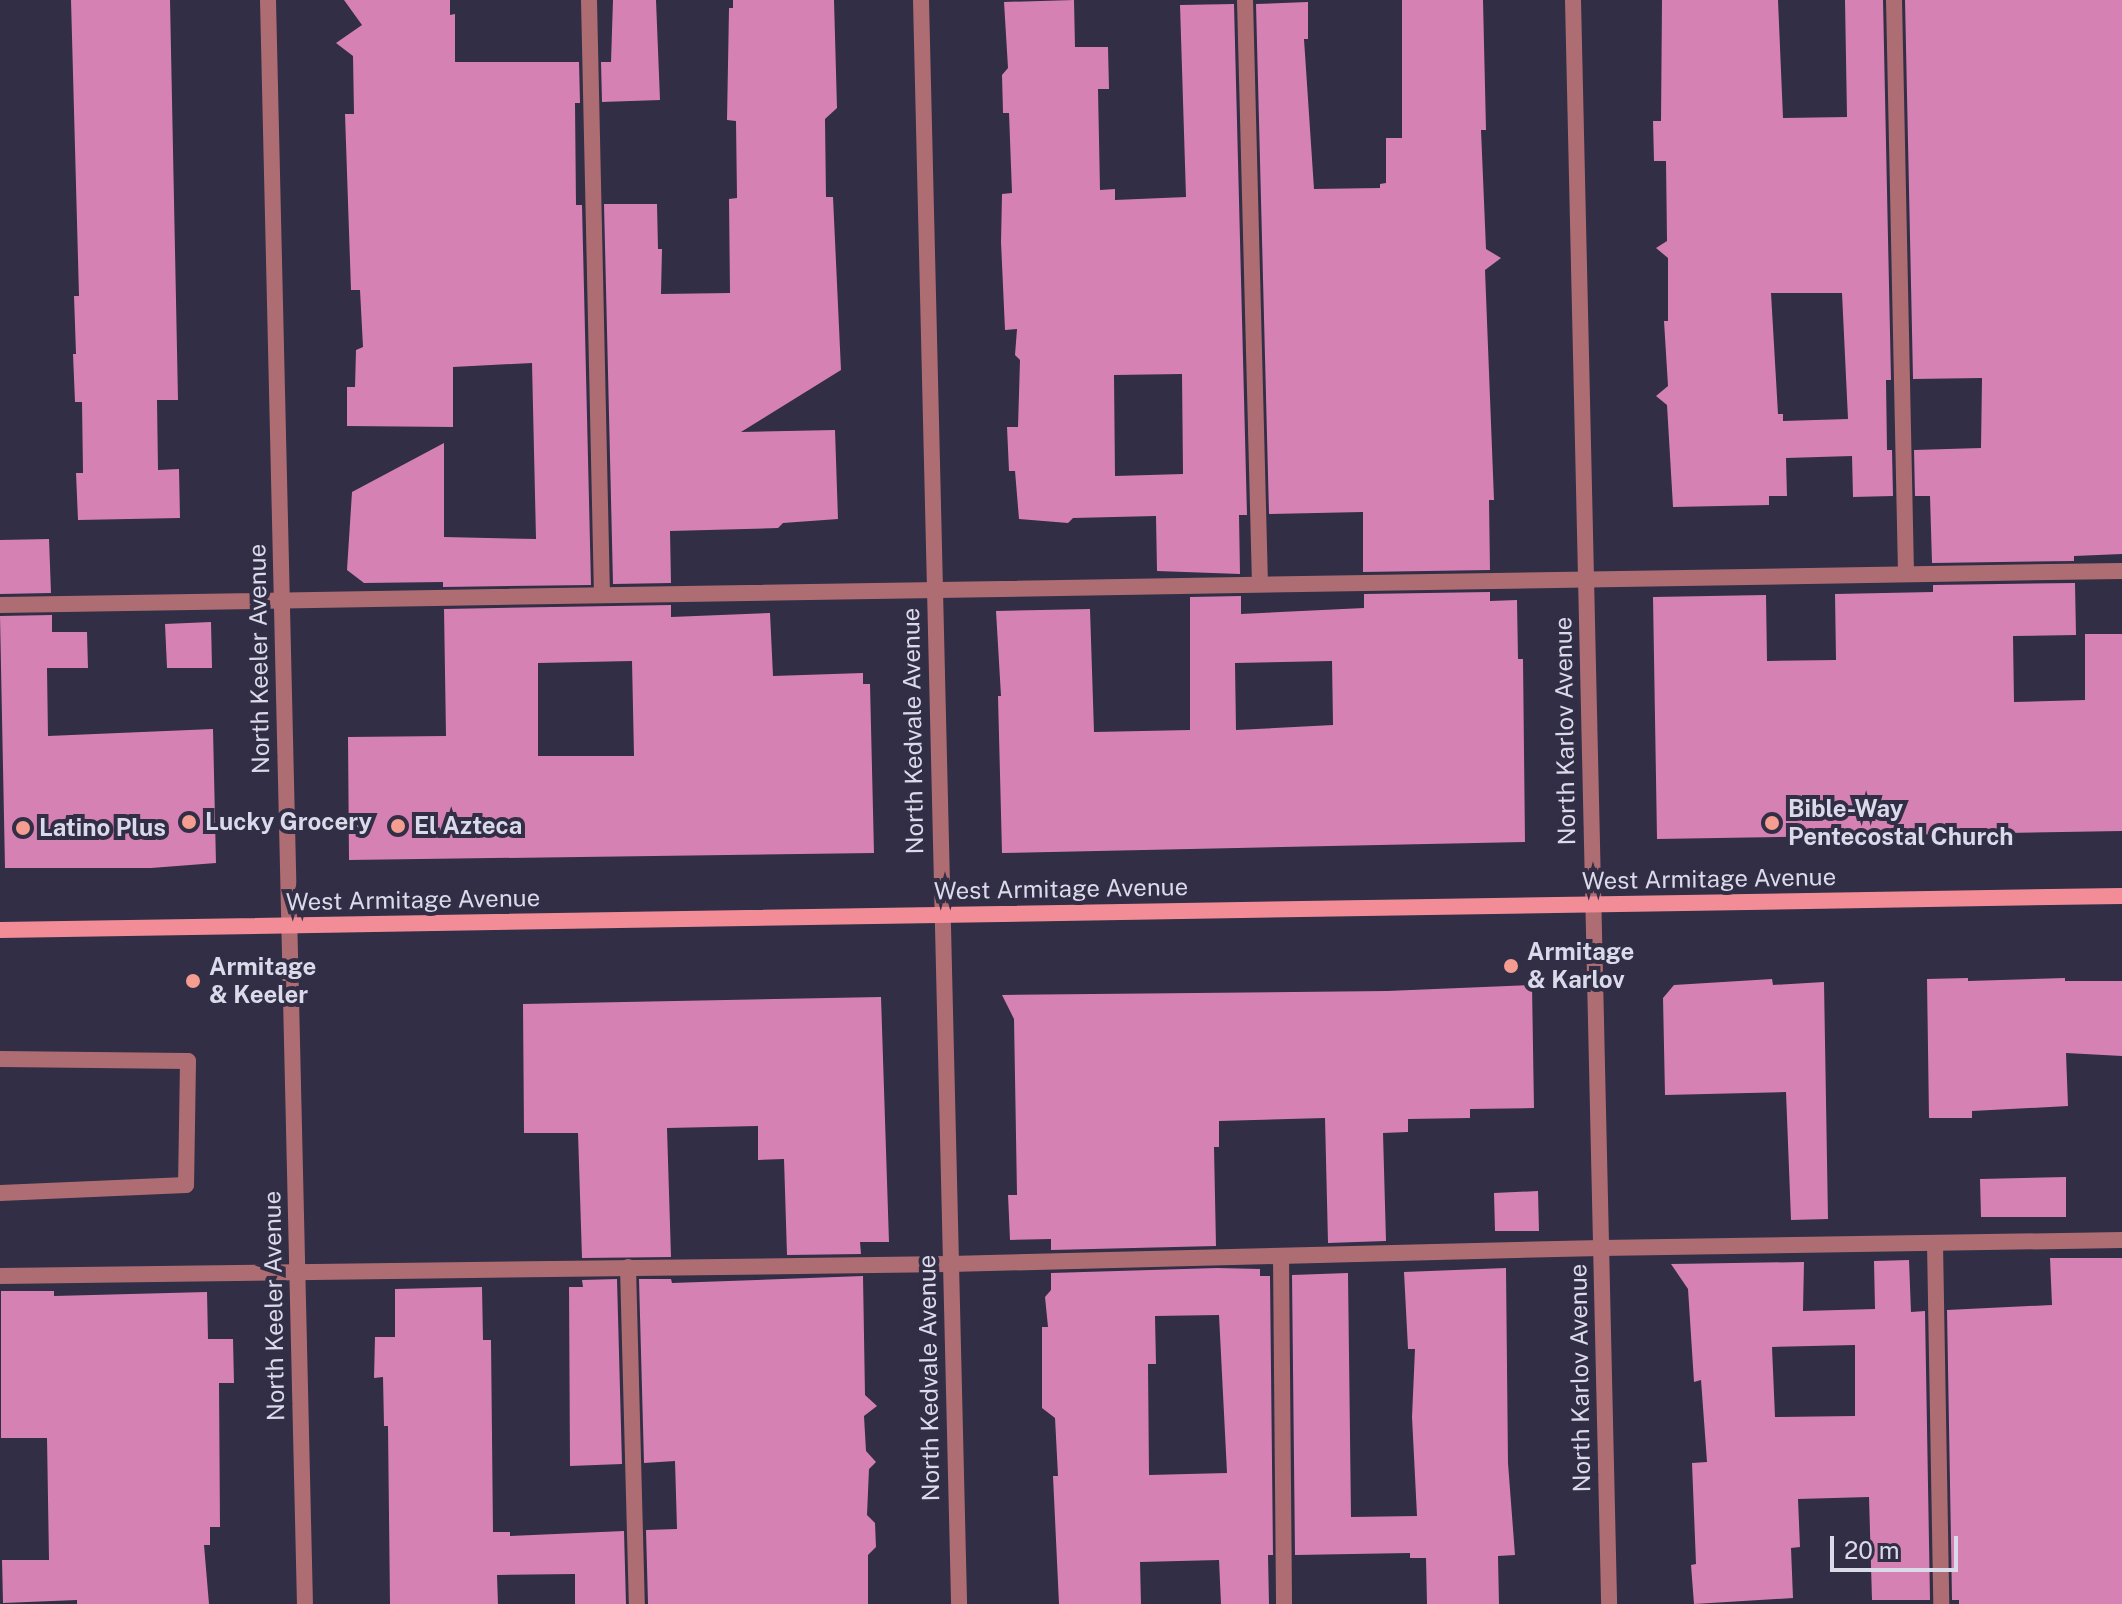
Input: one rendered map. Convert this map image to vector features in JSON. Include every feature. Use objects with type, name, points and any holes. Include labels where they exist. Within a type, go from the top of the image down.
[{"type":"main road","name":"West Armitage Avenue","points":[[0,930],[2122,896]]},
{"type":"street","name":"North Keeler Avenue","points":[[268,0],[305,1604]]},
{"type":"street","points":[[589,0],[602,595]]},
{"type":"street","name":"North Kedvale Avenue","points":[[921,0],[959,1604]]},
{"type":"street","points":[[1245,0],[1260,584]]},
{"type":"street","name":"North Karlov Avenue","points":[[1573,0],[1609,1604]]},
{"type":"street","points":[[1894,0],[1906,574]]},
{"type":"street","points":[[0,605],[2122,571]]},
{"type":"street","points":[[0,1059],[188,1061],[186,1185],[0,1193]]},
{"type":"street","points":[[0,1276],[950,1264],[1601,1248],[2122,1240]]},
{"type":"street","points":[[1935,1243],[1941,1604]]},
{"type":"street","points":[[1281,1256],[1284,1604]]},
{"type":"street","points":[[628,1267],[637,1604]]},
{"type":"building","points":[[71,0],[170,0],[178,400],[157,400],[158,470],[179,469],[180,518],[78,520],[76,473],[83,473],[82,402],[75,402],[73,354],[76,354],[74,296],[79,296]]},
{"type":"building","points":[[344,0],[450,0],[450,15],[455,14],[455,62],[579,62],[580,103],[575,103],[576,205],[582,205],[591,585],[443,587],[443,582],[364,583],[347,570],[352,492],[444,443],[444,537],[536,539],[532,363],[453,367],[453,427],[347,426],[347,387],[355,387],[356,350],[363,347],[360,290],[351,290],[345,114],[354,114],[353,56],[336,43],[362,25]]},
{"type":"building","points":[[613,0],[656,0],[660,100],[602,102],[601,62],[611,62]]},
{"type":"building","points":[[733,0],[834,0],[837,108],[825,119],[826,197],[833,197],[841,370],[741,432],[835,430],[838,519],[783,523],[778,528],[670,531],[671,583],[613,584],[604,204],[657,204],[658,249],[662,249],[661,294],[730,293],[729,199],[737,198],[736,121],[727,120],[729,8],[733,8]]},
{"type":"building","points":[[1074,0],[1075,47],[1108,47],[1109,89],[1098,89],[1100,190],[1115,189],[1115,200],[1186,197],[1180,5],[1234,4],[1247,515],[1239,515],[1240,574],[1157,571],[1156,516],[1073,518],[1068,523],[1019,519],[1015,471],[1009,471],[1007,427],[1018,427],[1020,360],[1015,355],[1017,329],[1005,330],[1001,242],[1002,194],[1012,193],[1009,113],[1003,113],[1002,75],[1008,68],[1004,2]],"holes":[[[1182,374],[1183,474],[1115,476],[1114,375]]]},
{"type":"building","points":[[1402,0],[1483,0],[1486,130],[1481,130],[1486,249],[1501,258],[1485,270],[1494,500],[1489,500],[1490,570],[1363,572],[1363,512],[1269,514],[1256,4],[1308,2],[1308,39],[1304,39],[1314,189],[1380,188],[1380,184],[1386,183],[1386,138],[1402,138]]},
{"type":"building","points":[[1662,0],[1778,0],[1783,118],[1847,117],[1845,0],[1883,0],[1891,380],[1886,380],[1887,450],[1892,450],[1893,496],[1853,497],[1852,456],[1786,458],[1787,496],[1769,496],[1769,505],[1673,507],[1667,405],[1656,396],[1668,386],[1664,321],[1668,321],[1668,258],[1656,248],[1667,241],[1666,161],[1654,161],[1653,121],[1661,121]],"holes":[[[1771,293],[1842,293],[1848,419],[1783,421],[1783,414],[1778,414]]]},
{"type":"building","points":[[1905,0],[2122,0],[2122,554],[2074,556],[2074,561],[1932,563],[1930,496],[1915,496],[1914,450],[1981,448],[1982,378],[1913,379]]},
{"type":"building","points":[[49,539],[51,593],[0,594],[0,540]]},
{"type":"building","points":[[2075,583],[2076,635],[2013,636],[2014,702],[2085,700],[2085,634],[2122,634],[2122,831],[1657,839],[1653,597],[1766,595],[1767,661],[1836,660],[1835,594],[1933,592],[1933,585]]},
{"type":"building","points":[[1490,592],[1490,601],[1517,600],[1518,659],[1523,659],[1525,842],[1002,853],[998,696],[1001,696],[996,611],[1090,609],[1094,732],[1190,730],[1190,597],[1241,596],[1241,614],[1364,608],[1364,594]],"holes":[[[1332,661],[1333,725],[1236,730],[1235,663]]]},
{"type":"building","points":[[671,605],[671,617],[770,613],[773,676],[863,673],[863,684],[870,684],[874,853],[349,860],[348,737],[446,736],[444,609]],"holes":[[[632,661],[634,756],[538,756],[538,663]]]},
{"type":"building","points":[[52,615],[52,632],[87,632],[88,668],[47,668],[48,736],[213,729],[216,863],[151,868],[5,868],[0,616]]},
{"type":"building","points":[[211,622],[212,668],[167,668],[165,624]]},
{"type":"building","points":[[1968,978],[1968,981],[2065,978],[2065,981],[2122,981],[2122,1056],[2066,1053],[2068,1106],[1972,1111],[1972,1118],[1929,1118],[1927,979]]},
{"type":"building","points":[[1772,979],[1773,985],[1824,982],[1828,1219],[1791,1220],[1786,1092],[1665,1095],[1663,998],[1674,985]]},
{"type":"building","points":[[1532,985],[1534,1108],[1470,1109],[1470,1118],[1408,1119],[1408,1132],[1383,1133],[1386,1241],[1328,1243],[1325,1118],[1219,1121],[1219,1147],[1214,1147],[1216,1246],[1051,1250],[1051,1239],[1010,1240],[1008,1195],[1017,1195],[1014,1019],[1002,995],[1387,991]]},
{"type":"building","points":[[881,997],[889,1242],[860,1242],[861,1254],[787,1255],[784,1159],[758,1160],[758,1126],[667,1128],[671,1257],[582,1258],[578,1133],[524,1133],[523,1004]]},
{"type":"building","points":[[2066,1177],[2066,1217],[1981,1217],[1980,1179]]},
{"type":"building","points":[[1538,1191],[1539,1231],[1495,1231],[1494,1193]]},
{"type":"building","points":[[2050,1258],[2122,1258],[2122,1604],[1959,1604],[1959,1600],[1952,1600],[1947,1310],[2052,1305]]},
{"type":"building","points":[[1909,1260],[1911,1312],[1925,1311],[1930,1600],[1872,1600],[1869,1497],[1798,1499],[1800,1547],[1791,1548],[1793,1598],[1694,1604],[1691,1565],[1696,1564],[1692,1463],[1707,1462],[1701,1380],[1694,1382],[1688,1289],[1671,1264],[1804,1262],[1803,1311],[1875,1309],[1874,1261]],"holes":[[[1855,1345],[1855,1416],[1775,1417],[1772,1347]]]},
{"type":"building","points":[[1217,1268],[1260,1269],[1260,1276],[1270,1276],[1273,1555],[1268,1555],[1269,1604],[1221,1604],[1219,1560],[1140,1562],[1141,1604],[1059,1604],[1053,1476],[1058,1476],[1055,1418],[1042,1408],[1042,1327],[1048,1327],[1045,1297],[1051,1290],[1051,1273]],"holes":[[[1219,1315],[1227,1473],[1149,1475],[1148,1364],[1156,1364],[1155,1316]]]},
{"type":"building","points":[[1506,1268],[1508,1463],[1515,1555],[1498,1556],[1499,1604],[1427,1604],[1426,1558],[1410,1558],[1410,1553],[1295,1555],[1292,1275],[1348,1273],[1351,1517],[1417,1516],[1412,1417],[1415,1349],[1408,1349],[1404,1272]]},
{"type":"building","points":[[863,1276],[865,1395],[877,1406],[864,1416],[866,1451],[876,1462],[869,1469],[867,1515],[875,1523],[876,1547],[868,1555],[868,1604],[648,1604],[646,1530],[677,1529],[675,1461],[644,1463],[639,1279],[671,1279],[672,1283]]},
{"type":"building","points":[[617,1279],[622,1464],[570,1466],[569,1287],[583,1287],[582,1280]]},
{"type":"building","points":[[482,1287],[483,1340],[491,1340],[493,1532],[510,1532],[510,1536],[624,1531],[626,1604],[575,1604],[575,1574],[497,1575],[498,1604],[390,1604],[388,1426],[384,1426],[383,1377],[374,1378],[375,1337],[395,1337],[395,1289]]},
{"type":"building","points":[[1,1291],[54,1291],[54,1296],[207,1292],[208,1339],[233,1339],[234,1383],[219,1383],[220,1527],[210,1527],[210,1545],[204,1545],[209,1604],[77,1604],[77,1600],[3,1603],[2,1560],[49,1560],[47,1438],[1,1438]]},
{"type":"place","name":"Lucky Grocery","points":[[189,822]]},
{"type":"place","name":"Bible-Way Pentecostal Church","points":[[1772,823]]},
{"type":"place","name":"El Azteca","points":[[398,826]]},
{"type":"place","name":"Latino Plus","points":[[23,828]]},
{"type":"place","name":"Armitage & Karlov","points":[[1511,966]]},
{"type":"place","name":"Armitage & Keeler","points":[[193,981]]}]
